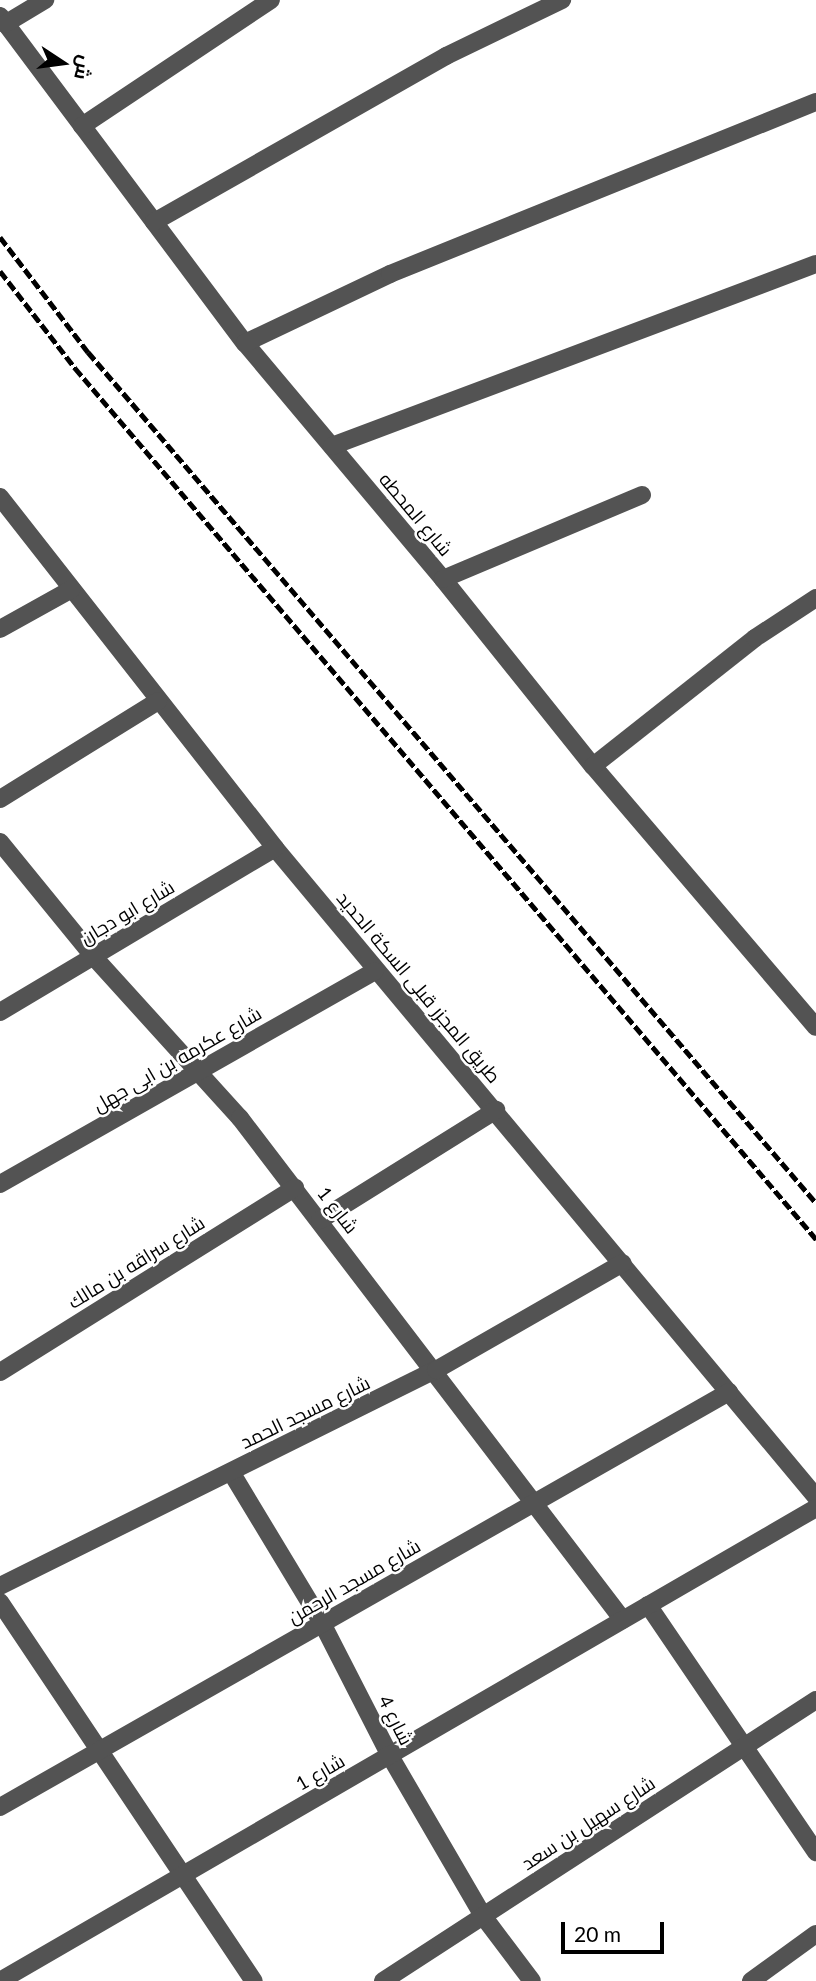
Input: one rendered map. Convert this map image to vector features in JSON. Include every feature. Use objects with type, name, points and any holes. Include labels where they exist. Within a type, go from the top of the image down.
[{"type":"street","points":[[3,20],[44,0]]},
{"type":"street","points":[[82,126],[271,0]]},
{"type":"street","points":[[154,222],[446,56],[562,0]]},
{"type":"street","name":"شارع المحطه","points":[[3,20],[245,343],[443,579],[593,766],[816,1027]]},
{"type":"street","points":[[245,343],[390,274],[816,102]]},
{"type":"street","points":[[332,446],[816,264]]},
{"type":"street","points":[[443,579],[642,495]]},
{"type":"street","name":"طريق المجزر قبلى السكة الحديد","points":[[0,497],[158,701],[375,971],[496,1110],[816,1497]]},
{"type":"street","points":[[0,629],[72,589]]},
{"type":"street","points":[[593,766],[755,638],[816,598]]},
{"type":"street","points":[[0,799],[158,701]]},
{"type":"street","name":"شارع 1","points":[[0,842],[93,956],[198,1071],[295,1188],[436,1370],[623,1620]]},
{"type":"street","name":"شارع ابو دجان","points":[[0,1012],[275,848]]},
{"type":"street","name":"شارع عكرمه بن ابى جهل","points":[[0,1184],[375,971]]},
{"type":"street","points":[[320,1220],[496,1110]]},
{"type":"street","name":"شارع سراقه بن مالك","points":[[0,1372],[295,1188]]},
{"type":"street","name":"شارع مسجد الحمد","points":[[0,1586],[436,1370],[622,1263]]},
{"type":"street","name":"شارع مسجد الرحمن","points":[[0,1807],[729,1392]]},
{"type":"street","name":"شارع 4","points":[[231,1472],[323,1623],[390,1756],[483,1916],[532,1981]]},
{"type":"street","name":"شارع 1","points":[[0,1981],[816,1508]]},
{"type":"street","points":[[0,1602],[254,1981]]},
{"type":"street","points":[[648,1605],[747,1745],[816,1852]]},
{"type":"street","name":"شارع سهيل بن سعد","points":[[383,1981],[816,1700]]},
{"type":"street","points":[[751,1981],[816,1934]]},
{"type":"railway","points":[[0,237],[88,352],[816,1203]]},
{"type":"railway","points":[[0,271],[75,368],[816,1239]]}]
